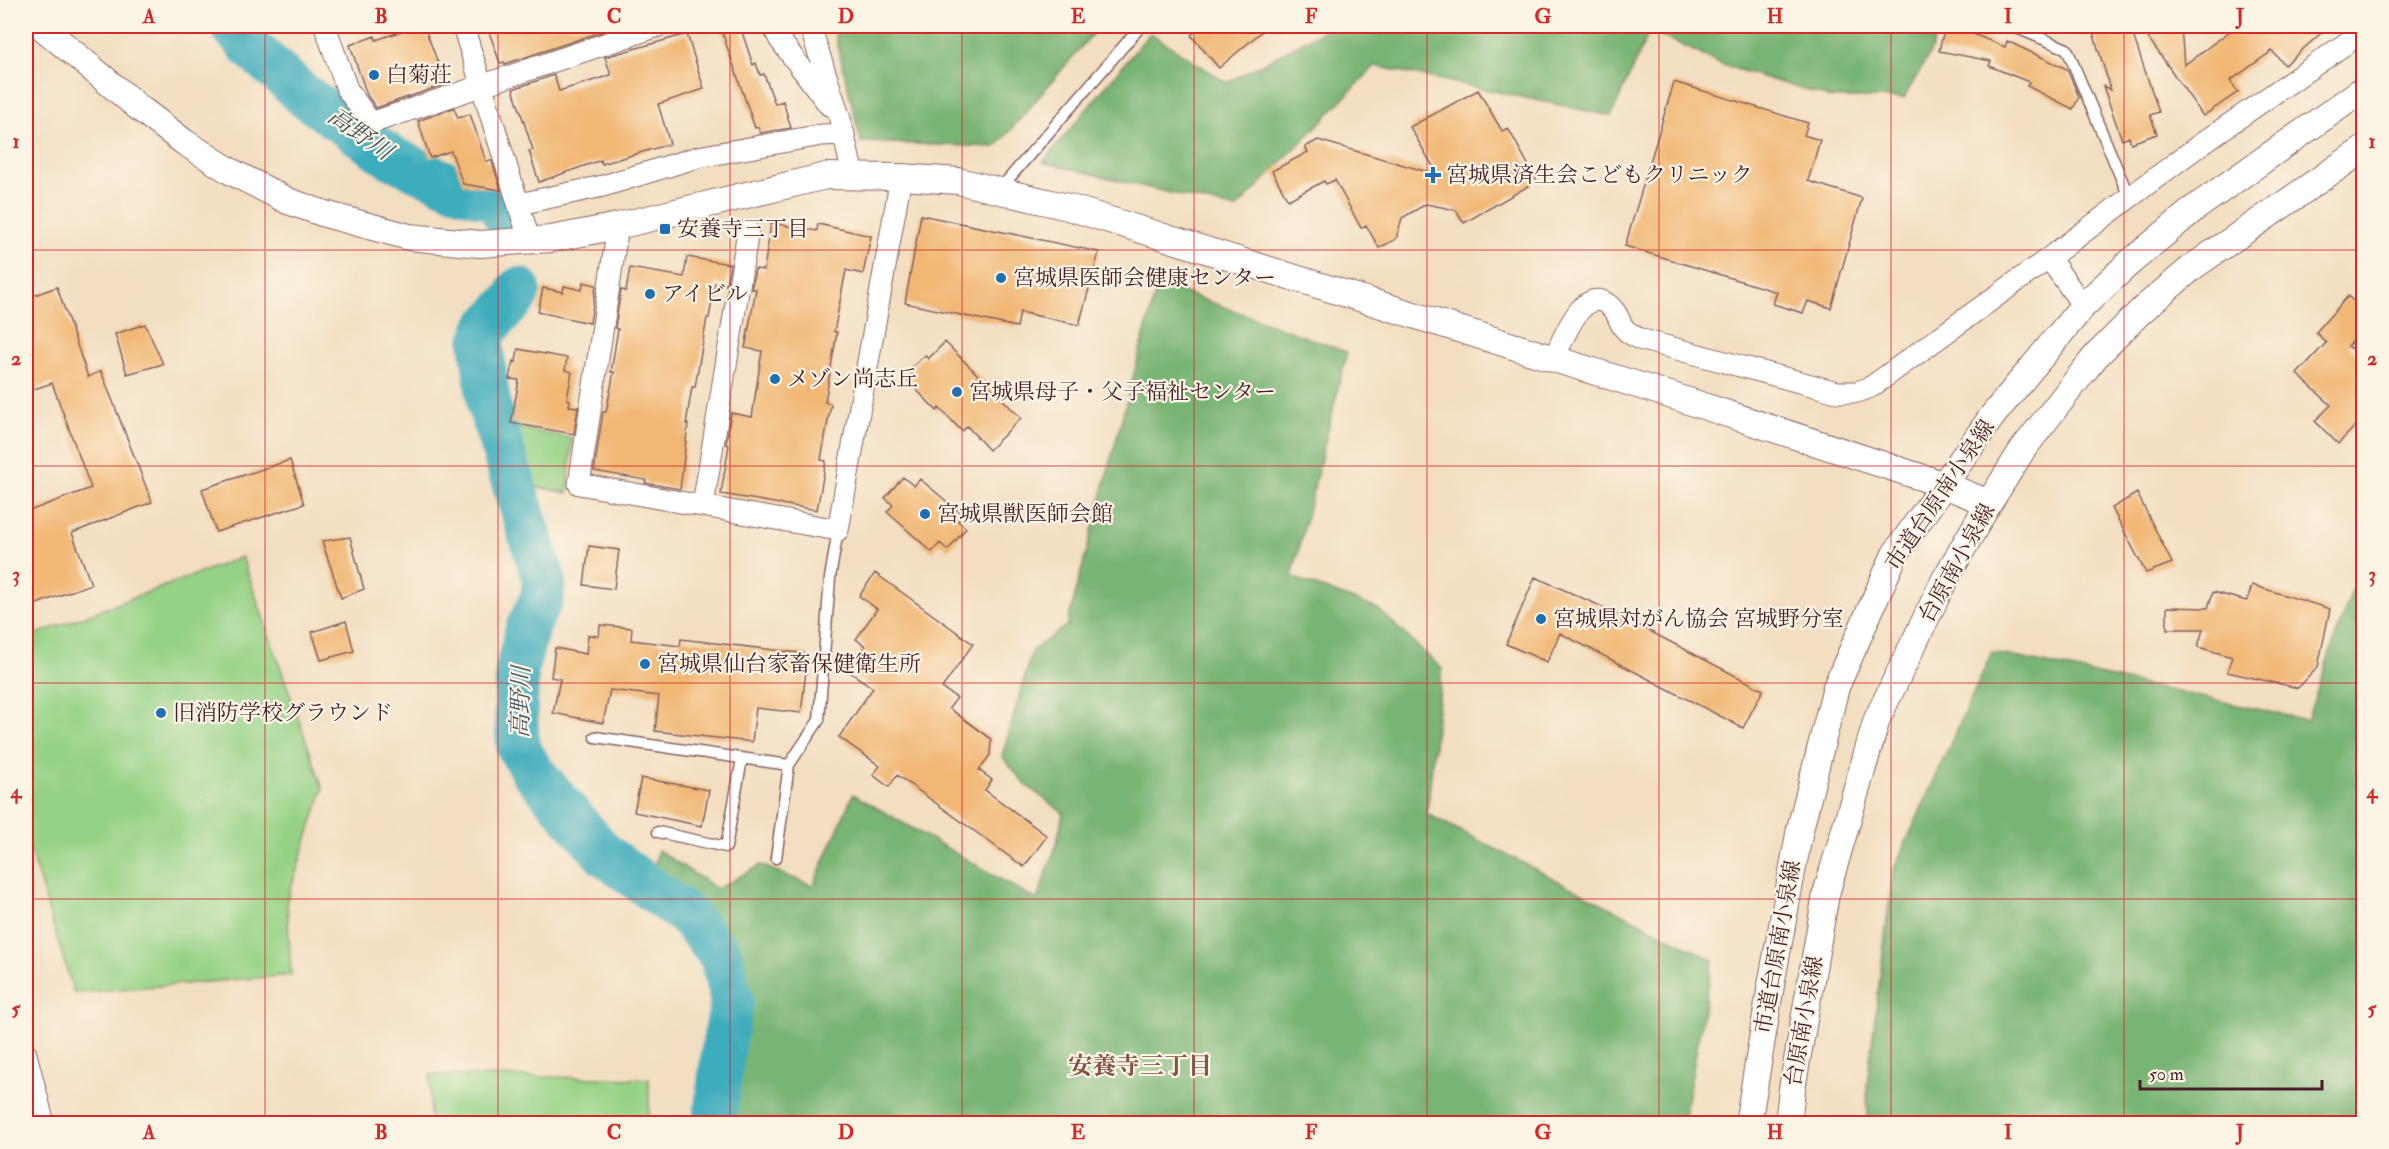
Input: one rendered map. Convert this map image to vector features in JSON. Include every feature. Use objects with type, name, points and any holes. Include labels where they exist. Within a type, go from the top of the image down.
[{"type":"street","points":[[41,26],[138,107],[184,142],[230,171],[288,201],[409,237],[472,243],[530,242],[618,226],[826,176],[901,177],[958,181],[1068,207],[1554,359],[1942,484],[1989,502]]},
{"type":"street","points":[[325,26],[347,89],[371,123],[658,26]]},
{"type":"street","points":[[463,26],[530,242]]},
{"type":"street","points":[[773,26],[780,40],[842,127]]},
{"type":"street","points":[[810,26],[842,127],[853,176]]},
{"type":"street","points":[[1554,359],[1571,320],[1585,304],[1594,301],[1605,302],[1616,312],[1624,329],[1639,339],[1837,392],[1857,392],[1871,387],[2129,197],[2364,31]]},
{"type":"street","name":"市道台原南小泉線","points":[[1748,1124],[1770,985],[1800,830],[1836,687],[1895,554],[1942,484],[1993,415],[2083,306],[2127,265],[2195,208],[2364,89]]},
{"type":"street","points":[[519,204],[603,186],[698,157],[822,135],[842,127]]},
{"type":"street","name":"台原南小泉線","points":[[1788,1124],[1826,894],[1877,719],[1945,579],[1989,502],[2023,449],[2080,376],[2096,356],[2142,310],[2194,266],[2364,149]]},
{"type":"street","points":[[618,226],[579,484],[838,530],[901,177]]},
{"type":"street","points":[[703,505],[748,231]]},
{"type":"street","points":[[2049,258],[2083,306]]},
{"type":"street","points":[[26,1054],[44,1124]]},
{"type":"lane","points":[[999,190],[1141,26]]},
{"type":"lane","points":[[2012,26],[2067,49],[2129,197]]},
{"type":"lane","points":[[776,858],[789,765],[819,720],[830,578],[838,530]]},
{"type":"lane","points":[[595,737],[789,765]]},
{"type":"lane","points":[[658,832],[726,847],[742,759]]},
{"type":"green space","points":[[833,26],[1099,26],[996,147],[861,142]]},
{"type":"green space","points":[[1332,26],[1939,26],[1931,51],[1904,98],[1831,98],[1723,65],[1650,30],[1611,116],[1375,66],[1236,209],[1043,162],[1150,33],[1227,83]]},
{"type":"green space","points":[[1158,283],[1347,352],[1292,577],[1378,609],[1442,669],[1427,814],[1713,960],[1683,1123],[721,1123],[737,1000],[726,951],[699,915],[650,882],[658,850],[717,889],[761,865],[813,886],[853,794],[1037,900],[1057,843],[1063,813],[1026,785],[1002,756],[1032,651],[1067,625]]},
{"type":"green space","points":[[510,426],[572,438],[568,493],[533,486]]},
{"type":"green space","name":"旧消防学校グラウンド","points":[[242,557],[323,789],[287,900],[291,975],[74,993],[26,837],[26,638]]},
{"type":"green space","points":[[2363,558],[2363,1123],[1868,1123],[1867,1084],[1893,871],[1992,652],[2307,720]]},
{"type":"green space","points":[[430,1075],[649,1079],[649,1123],[430,1123]]},
{"type":"building","points":[[417,26],[424,26],[446,84],[376,108],[367,95],[350,45],[375,36],[376,40]]},
{"type":"building","points":[[487,26],[616,27],[505,64],[500,63]]},
{"type":"building","points":[[720,26],[740,26],[753,65],[756,63],[760,75],[764,74],[775,104],[783,101],[791,128],[760,133],[758,127],[755,128]]},
{"type":"building","points":[[1202,26],[1268,26],[1219,68],[1191,35]]},
{"type":"building","points":[[1945,26],[1974,29],[1973,34],[2005,47],[2007,41],[2067,69],[2079,97],[2073,109],[2027,86],[2029,82],[1989,66],[1991,61],[1939,51]]},
{"type":"building","points":[[2091,26],[2130,26],[2159,112],[2150,115],[2157,134],[2131,143],[2129,137],[2122,140],[2103,86],[2111,90]]},
{"type":"building","points":[[2140,26],[2181,26],[2184,65],[2237,26],[2329,26],[2285,65],[2272,51],[2230,81],[2238,92],[2203,116]]},
{"type":"building","points":[[687,34],[704,89],[658,104],[670,144],[602,164],[601,160],[539,182],[529,151],[533,150],[513,89],[554,75],[559,91],[611,75],[605,57]]},
{"type":"building","points":[[1674,82],[1808,123],[1804,135],[1820,140],[1808,181],[1862,198],[1831,308],[1808,301],[1803,313],[1773,304],[1777,292],[1625,246]]},
{"type":"building","points":[[1478,90],[1502,131],[1508,128],[1537,181],[1464,223],[1456,210],[1426,204],[1402,218],[1396,239],[1379,248],[1366,225],[1361,228],[1335,180],[1326,184],[1324,181],[1288,200],[1272,171],[1308,152],[1305,147],[1318,140],[1438,175],[1410,127]]},
{"type":"building","points":[[454,108],[458,118],[470,114],[486,161],[492,161],[501,190],[463,184],[451,151],[430,158],[418,121]]},
{"type":"building","name":"宮城県医師会健康センター","points":[[921,215],[1099,252],[1079,325],[1020,312],[1017,327],[905,303]]},
{"type":"building","points":[[771,223],[817,231],[818,224],[871,236],[863,274],[846,270],[834,332],[837,332],[825,402],[831,404],[821,460],[826,461],[817,510],[721,494],[729,445],[726,444],[731,413],[752,417],[762,351],[745,348],[756,289],[751,289],[755,269],[764,270]]},
{"type":"building","points":[[687,257],[730,264],[726,285],[715,283],[709,318],[707,318],[686,424],[688,424],[680,489],[645,483],[646,480],[594,471],[603,412],[606,412],[614,372],[611,372],[621,290],[626,291],[630,268],[684,277]]},
{"type":"building","points":[[583,282],[596,285],[590,323],[538,312],[543,288],[563,292],[564,286],[582,290]]},
{"type":"building","points":[[57,287],[88,377],[101,371],[152,502],[72,533],[91,584],[26,608],[26,512],[91,488],[52,383],[26,392],[26,298]]},
{"type":"building","points":[[2348,296],[2364,311],[2364,329],[2348,346],[2364,359],[2364,417],[2338,444],[2315,421],[2331,405],[2297,374],[2326,343],[2316,332]]},
{"type":"building","points":[[145,324],[163,364],[127,374],[115,334]]},
{"type":"building","name":"宮城県母子・父子福祉センター","points":[[945,342],[1021,418],[989,450],[967,426],[962,431],[939,408],[937,411],[907,380],[915,371],[912,367],[925,355],[928,359]]},
{"type":"building","points":[[518,349],[567,358],[565,370],[572,372],[567,399],[570,400],[569,406],[578,407],[574,434],[511,423],[519,380],[509,379],[513,361],[516,362]]},
{"type":"building","points":[[290,460],[304,504],[216,532],[202,489]]},
{"type":"building","name":"宮城県獣医師会館","points":[[903,477],[914,486],[920,479],[963,515],[958,521],[966,528],[948,550],[940,543],[932,552],[887,512],[893,505],[885,498]]},
{"type":"building","points":[[2137,493],[2172,563],[2146,573],[2112,508]]},
{"type":"building","points":[[350,537],[364,589],[341,598],[322,541]]},
{"type":"building","points":[[589,546],[619,550],[614,589],[584,585]]},
{"type":"building","points":[[875,573],[973,644],[942,688],[957,698],[949,708],[991,739],[990,755],[979,770],[992,780],[985,790],[1047,836],[1024,867],[897,775],[889,787],[873,775],[880,766],[839,737],[873,688],[847,670],[865,646],[856,639],[877,609],[859,596]]},
{"type":"building","points":[[1535,577],[1607,609],[1763,690],[1743,728],[1560,633],[1547,662],[1506,644]]},
{"type":"building","points":[[2252,585],[2330,609],[2318,667],[2298,688],[2227,672],[2232,657],[2198,647],[2203,629],[2167,629],[2167,607],[2208,608],[2213,592],[2247,601]]},
{"type":"building","points":[[346,621],[354,651],[321,660],[312,632]]},
{"type":"building","points":[[600,625],[632,628],[631,640],[680,646],[681,639],[808,654],[801,713],[756,708],[752,742],[655,731],[659,696],[610,690],[603,723],[553,713],[560,679],[551,677],[555,648],[586,654],[588,635],[599,636]]},
{"type":"building","points":[[641,778],[709,790],[702,826],[634,812]]},
{"type":"waterway","name":"高野川","points":[[232,26],[251,48],[302,94],[390,157],[455,187],[500,202],[503,213]]},
{"type":"waterway","name":"高野川","points":[[519,289],[517,296],[486,329],[481,342],[489,406],[544,580],[542,598],[527,629],[517,670],[518,747],[532,771],[604,854],[689,917],[721,956],[732,1002],[724,1042],[714,1124]]},
{"type":"place","name":"白菊荘","points":[[374,75]]},
{"type":"place","name":"宮城県済生会こどもクリニック","points":[[1433,175]]},
{"type":"place","name":"安養寺三丁目","points":[[665,229]]},
{"type":"place","name":"宮城県医師会健康センター","points":[[1001,278]]},
{"type":"place","name":"アイビル","points":[[650,294]]},
{"type":"place","name":"メゾン尚志丘","points":[[775,379]]},
{"type":"place","name":"宮城県母子・父子福祉センター","points":[[957,392]]},
{"type":"place","name":"宮城県獣医師会館","points":[[925,514]]},
{"type":"place","name":"宮城県対がん協会 宮城野分室","points":[[1541,619]]},
{"type":"place","name":"宮城県仙台家畜保健衛生所","points":[[645,664]]},
{"type":"place","name":"旧消防学校グラウンド","points":[[161,713]]},
{"type":"district","name":"安養寺三丁目","points":[[1140,1066]]}]
